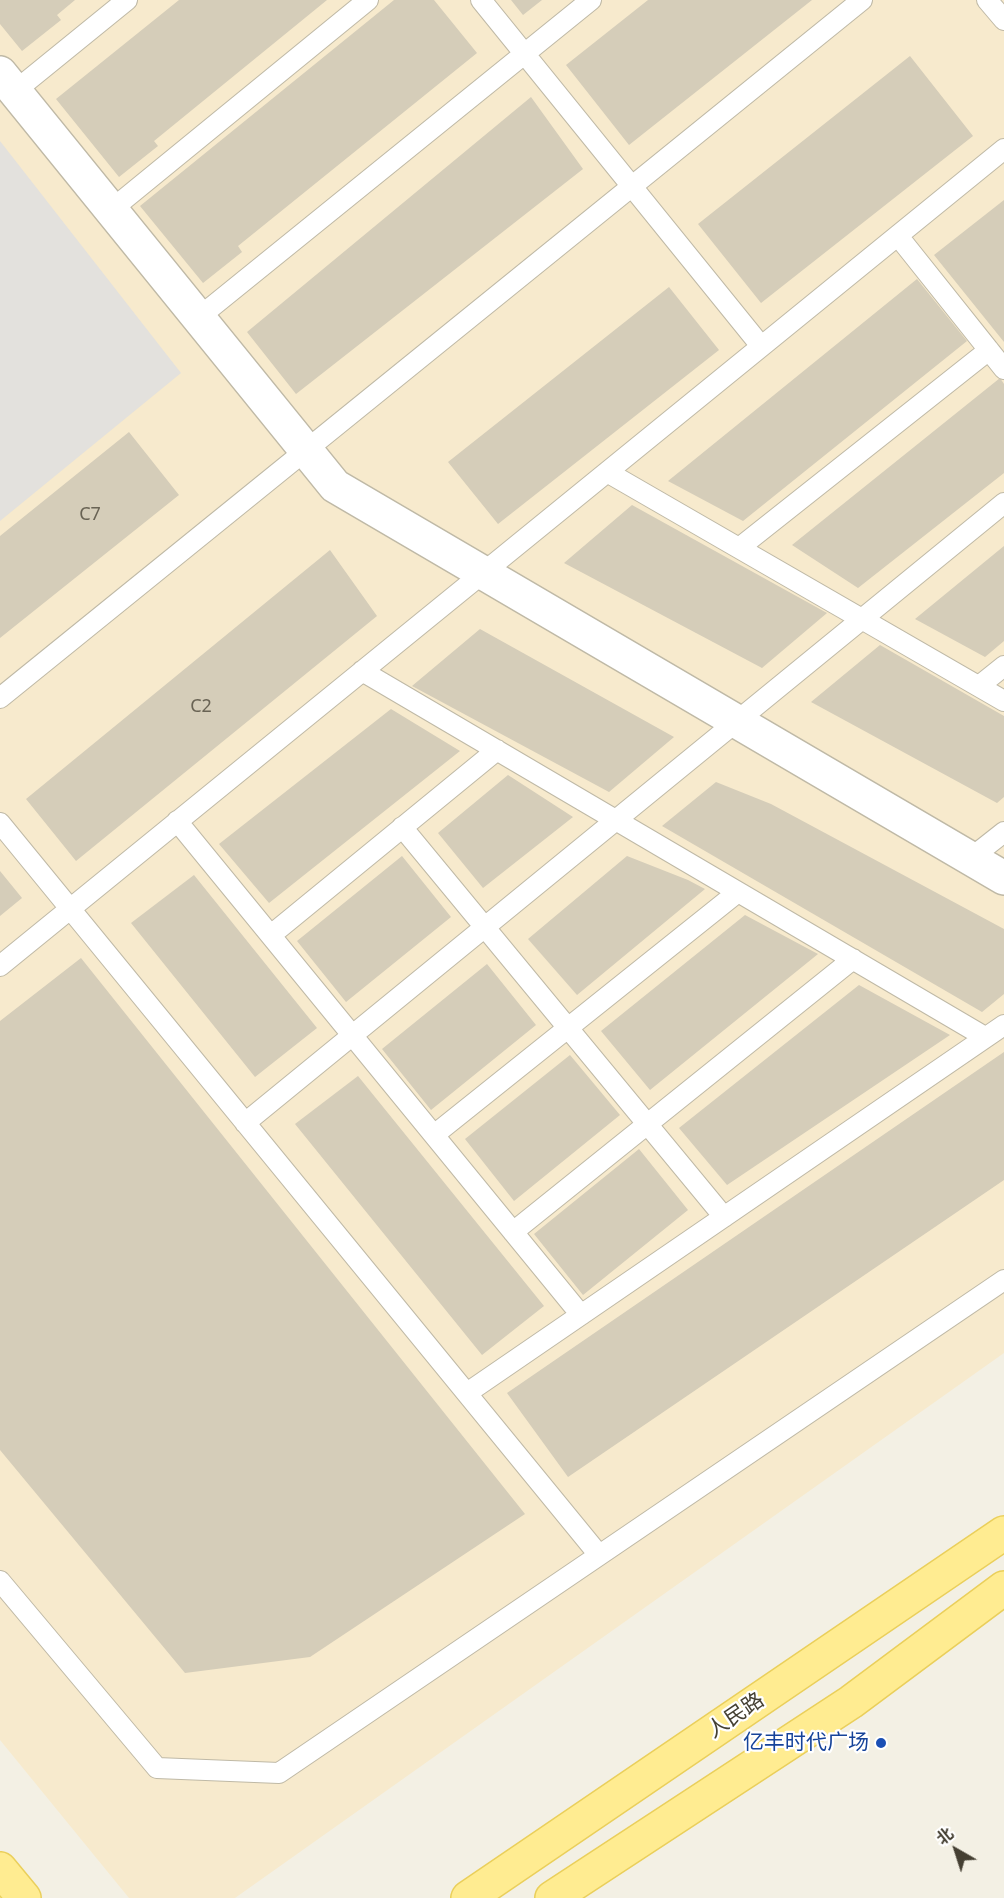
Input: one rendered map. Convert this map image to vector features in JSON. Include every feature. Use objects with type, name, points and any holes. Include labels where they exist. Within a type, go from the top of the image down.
[{"type":"main road","name":"人民路","points":[[468,1898],[1004,1533]]},
{"type":"main road","points":[[552,1898],[851,1702],[1004,1588]]},
{"type":"main road","points":[[0,1869],[24,1898]]},
{"type":"street","points":[[8,82],[335,486],[1004,878]]},
{"type":"lane","points":[[8,82],[127,0]]},
{"type":"lane","points":[[111,210],[368,0]]},
{"type":"lane","points":[[481,0],[761,346]]},
{"type":"lane","points":[[198,318],[591,0]]},
{"type":"lane","points":[[0,698],[862,0]]},
{"type":"lane","points":[[987,0],[1004,20]]},
{"type":"lane","points":[[0,966],[1004,149]]},
{"type":"lane","points":[[898,236],[1004,369]]},
{"type":"lane","points":[[739,548],[989,350]]},
{"type":"lane","points":[[607,472],[1004,701]]},
{"type":"lane","points":[[245,1123],[1004,503]]},
{"type":"lane","points":[[979,686],[1004,666]]},
{"type":"lane","points":[[362,671],[985,1037]]},
{"type":"lane","points":[[271,935],[497,750]]},
{"type":"lane","points":[[177,821],[581,1315]]},
{"type":"lane","points":[[0,823],[599,1555]]},
{"type":"lane","points":[[402,827],[724,1217]]},
{"type":"lane","points":[[971,858],[1004,832]]},
{"type":"lane","points":[[434,1135],[738,892]]},
{"type":"lane","points":[[513,1232],[853,959]]},
{"type":"lane","points":[[467,1393],[1004,1024]]},
{"type":"lane","points":[[0,1581],[157,1768],[279,1773],[1004,1280]]},
{"type":"shaded area","points":[[0,0],[1004,0],[1004,1353],[235,1898],[129,1898],[0,1740]]},
{"type":"shaded area","points":[[0,141],[181,373],[0,521]]},
{"type":"building","points":[[0,0],[75,0],[57,15],[61,20],[22,51],[0,24]]},
{"type":"building","points":[[179,0],[327,0],[154,141],[158,146],[119,177],[56,99]]},
{"type":"building","points":[[394,0],[434,0],[477,53],[238,246],[242,252],[203,283],[140,206]]},
{"type":"building","points":[[511,0],[542,0],[523,15]]},
{"type":"building","points":[[648,0],[812,0],[629,145],[566,65]]},
{"type":"building","points":[[910,56],[973,136],[761,303],[698,224]]},
{"type":"building","points":[[531,97],[583,169],[296,394],[247,332]]},
{"type":"building","points":[[1004,200],[1004,342],[934,255]]},
{"type":"building","points":[[917,279],[967,341],[743,521],[668,481]]},
{"type":"building","points":[[669,287],[719,350],[498,524],[448,462]]},
{"type":"building","points":[[1000,378],[1004,384],[1004,473],[858,588],[792,545]]},
{"type":"building","points":[[129,432],[179,495],[0,638],[0,536]]},
{"type":"building","points":[[632,505],[827,613],[762,668],[564,563]]},
{"type":"building","points":[[1004,546],[1004,641],[985,657],[915,619]]},
{"type":"building","points":[[330,550],[377,616],[76,861],[26,799]]},
{"type":"building","points":[[480,629],[674,737],[609,792],[412,686]]},
{"type":"building","points":[[880,645],[1004,716],[1004,797],[997,803],[811,702]]},
{"type":"building","points":[[391,709],[460,751],[269,903],[219,844]]},
{"type":"building","points":[[508,775],[573,817],[483,888],[438,833]]},
{"type":"building","points":[[716,782],[771,804],[1004,929],[1004,994],[982,1012],[662,826]]},
{"type":"building","points":[[402,856],[451,917],[346,1002],[297,941]]},
{"type":"building","points":[[627,856],[705,889],[577,995],[528,939]]},
{"type":"building","points":[[0,871],[22,898],[0,916]]},
{"type":"building","points":[[194,875],[317,1028],[255,1077],[131,923]]},
{"type":"building","points":[[745,915],[818,954],[650,1090],[601,1031]]},
{"type":"building","points":[[81,958],[525,1514],[310,1657],[185,1673],[0,1450],[0,1021]]},
{"type":"building","points":[[487,964],[536,1025],[431,1110],[382,1049]]},
{"type":"building","points":[[859,985],[950,1035],[727,1185],[679,1128]]},
{"type":"building","points":[[1004,1052],[1004,1180],[568,1477],[507,1393]]},
{"type":"building","points":[[570,1055],[620,1115],[514,1201],[465,1139]]},
{"type":"building","points":[[358,1076],[544,1306],[482,1355],[295,1124]]},
{"type":"building","points":[[639,1149],[688,1210],[583,1295],[534,1234]]},
{"type":"place","name":"亿丰时代广场","points":[[881,1743]]}]
